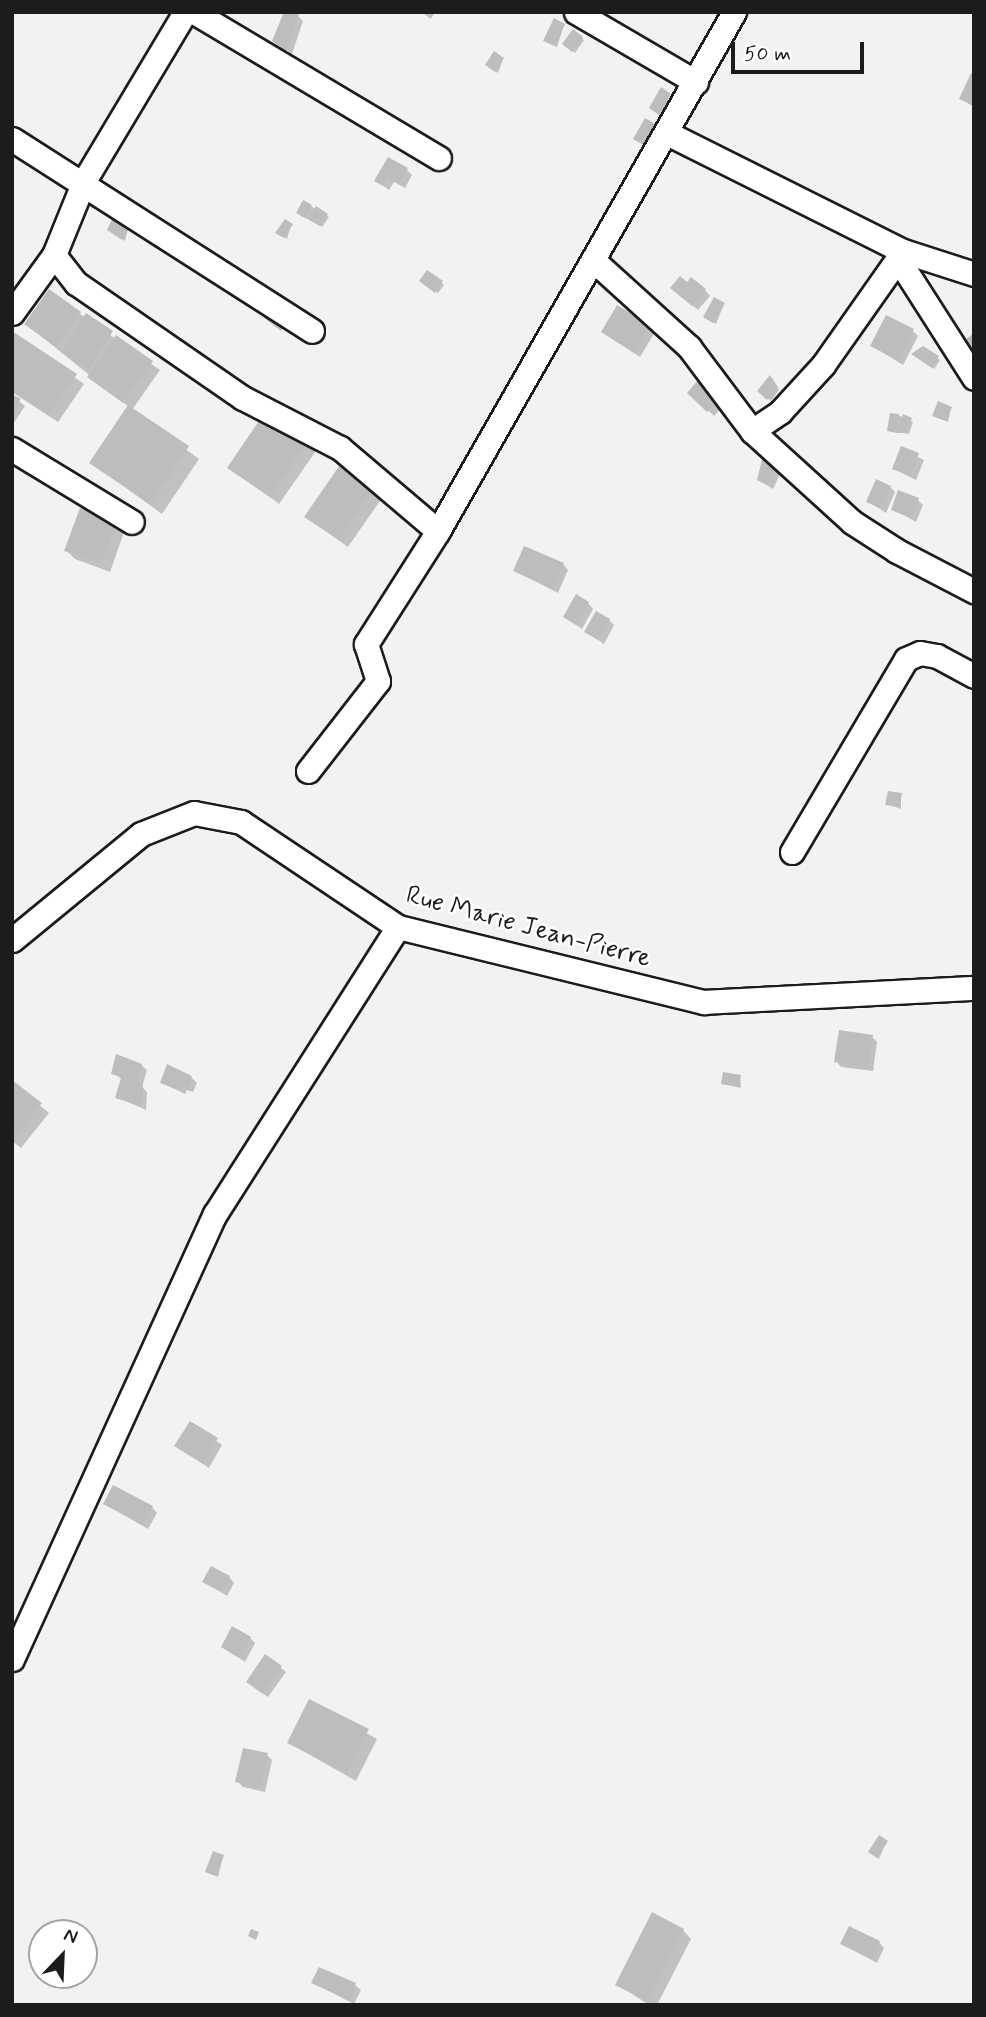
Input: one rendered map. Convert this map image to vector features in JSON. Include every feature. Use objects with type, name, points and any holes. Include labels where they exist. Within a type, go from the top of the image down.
[{"type":"street","points":[[12,313],[54,255],[84,181],[185,12]]},
{"type":"street","points":[[194,12],[439,158]]},
{"type":"street","points":[[576,12],[696,82]]},
{"type":"street","points":[[308,771],[378,681],[366,645],[438,531],[734,12]]},
{"type":"street","points":[[667,133],[900,255],[974,274]]},
{"type":"street","points":[[12,139],[84,181],[312,331]]},
{"type":"street","points":[[54,255],[76,283],[243,398],[340,448],[438,531]]},
{"type":"street","points":[[900,255],[974,378]]},
{"type":"street","points":[[752,431],[780,412],[823,365],[900,255]]},
{"type":"street","points":[[593,260],[690,347],[752,431],[852,522],[897,551],[974,591]]},
{"type":"street","points":[[12,449],[132,522]]},
{"type":"street","points":[[792,852],[906,659],[920,653],[937,656],[974,676]]},
{"type":"street","name":"Rue Marie Jean-Pierre","points":[[12,940],[141,834],[194,813],[241,822],[398,927],[704,1002],[974,988]]},
{"type":"street","points":[[12,1659],[215,1213],[398,927]]},
{"type":"building","points":[[284,12],[299,14],[286,51],[272,41]]},
{"type":"building","points":[[554,18],[565,24],[555,46],[543,41]]},
{"type":"building","points":[[573,29],[583,37],[572,52],[562,44]]},
{"type":"building","points":[[494,51],[504,58],[495,72],[485,65]]},
{"type":"building","points":[[971,73],[974,75],[973,105],[959,99]]},
{"type":"building","points":[[661,87],[671,94],[659,115],[649,108]]},
{"type":"building","points":[[645,118],[657,125],[645,146],[633,139]]},
{"type":"building","points":[[388,157],[408,168],[399,184],[388,177],[383,186],[374,181]]},
{"type":"building","points":[[303,200],[312,205],[305,218],[296,213]]},
{"type":"building","points":[[316,206],[328,214],[320,226],[308,219]]},
{"type":"building","points":[[113,217],[129,228],[122,240],[107,230]]},
{"type":"building","points":[[285,219],[293,224],[284,238],[275,233]]},
{"type":"building","points":[[427,270],[443,281],[435,293],[419,281]]},
{"type":"building","points":[[680,276],[687,282],[691,277],[706,289],[692,306],[670,288]]},
{"type":"building","points":[[49,289],[81,312],[56,347],[24,324]]},
{"type":"building","points":[[714,297],[725,303],[713,323],[703,317]]},
{"type":"building","points":[[617,305],[651,325],[634,353],[601,332]]},
{"type":"building","points":[[273,306],[290,319],[281,331],[264,318]]},
{"type":"building","points":[[86,313],[113,331],[88,369],[61,352]]},
{"type":"building","points":[[886,315],[914,329],[898,360],[870,346]]},
{"type":"building","points":[[12,331],[77,374],[49,415],[12,391]]},
{"type":"building","points":[[974,333],[974,352],[964,341]]},
{"type":"building","points":[[116,335],[153,361],[123,403],[87,377]]},
{"type":"building","points":[[923,346],[939,356],[932,368],[911,354]]},
{"type":"building","points":[[770,375],[778,387],[767,400],[757,391]]},
{"type":"building","points":[[698,380],[723,395],[707,412],[687,393]]},
{"type":"building","points":[[12,394],[21,399],[12,412]]},
{"type":"building","points":[[938,401],[952,407],[946,421],[932,416]]},
{"type":"building","points":[[128,405],[189,446],[150,504],[89,463]]},
{"type":"building","points":[[267,409],[310,438],[270,497],[227,468]]},
{"type":"building","points":[[890,413],[899,414],[897,433],[887,431]]},
{"type":"building","points":[[903,414],[912,418],[907,432],[897,433]]},
{"type":"building","points":[[901,446],[919,453],[911,476],[892,469]]},
{"type":"building","points":[[764,452],[780,459],[767,485],[757,480]]},
{"type":"building","points":[[342,462],[376,485],[339,540],[304,517]]},
{"type":"building","points":[[876,479],[891,486],[880,508],[866,502]]},
{"type":"building","points":[[898,490],[919,498],[911,518],[891,510]]},
{"type":"building","points":[[80,508],[117,522],[101,564],[64,551]]},
{"type":"building","points":[[524,546],[564,563],[553,589],[513,571]]},
{"type":"building","points":[[576,594],[589,602],[576,625],[563,617]]},
{"type":"building","points":[[596,611],[610,619],[598,640],[584,632]]},
{"type":"building","points":[[888,791],[902,793],[899,807],[885,805]]},
{"type":"building","points":[[839,1030],[873,1035],[868,1067],[834,1062]]},
{"type":"building","points":[[116,1054],[142,1064],[137,1081],[111,1074]]},
{"type":"building","points":[[167,1064],[192,1076],[188,1087],[182,1085],[180,1090],[160,1083]]},
{"type":"building","points":[[723,1072],[741,1075],[739,1087],[721,1084]]},
{"type":"building","points":[[121,1078],[143,1084],[141,1106],[115,1098]]},
{"type":"building","points":[[12,1080],[42,1103],[12,1140]]},
{"type":"building","points":[[190,1421],[218,1438],[203,1464],[174,1446]]},
{"type":"building","points":[[113,1485],[153,1506],[143,1525],[103,1504]]},
{"type":"building","points":[[211,1566],[230,1576],[221,1592],[202,1582]]},
{"type":"building","points":[[232,1626],[251,1637],[239,1658],[221,1647]]},
{"type":"building","points":[[265,1654],[282,1666],[262,1693],[246,1682]]},
{"type":"building","points":[[309,1699],[369,1729],[347,1773],[287,1743]]},
{"type":"building","points":[[243,1748],[268,1753],[260,1788],[235,1782]]},
{"type":"building","points":[[879,1835],[888,1841],[877,1858],[868,1852]]},
{"type":"building","points":[[213,1851],[224,1855],[216,1876],[205,1872]]},
{"type":"building","points":[[652,1912],[684,1929],[647,2001],[615,1985]]},
{"type":"building","points":[[849,1926],[880,1941],[871,1959],[840,1944]]},
{"type":"building","points":[[251,1929],[259,1932],[256,1940],[248,1936]]},
{"type":"building","points":[[319,1967],[356,1983],[349,2000],[311,1983]]}]
